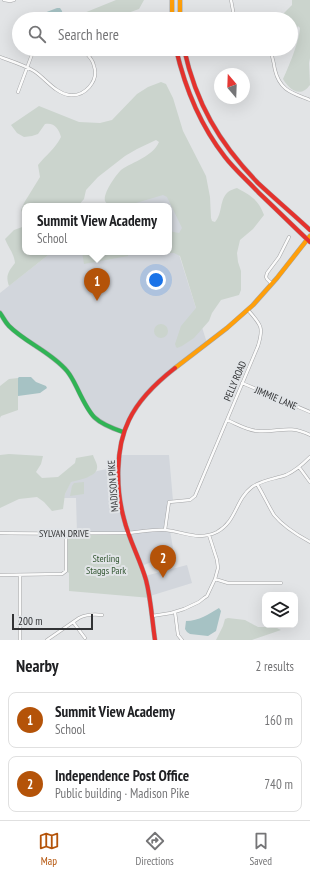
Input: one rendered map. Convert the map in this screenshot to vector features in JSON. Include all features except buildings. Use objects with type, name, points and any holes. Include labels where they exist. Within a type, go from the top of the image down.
[{"type":"main road","points":[[172,0],[172,12]]},
{"type":"main road","points":[[180,0],[180,12]]},
{"type":"main road","points":[[178,56],[189,95],[212,140],[236,170],[309,239],[272,284],[248,310]]},
{"type":"main road","points":[[186,56],[199,97],[212,124],[226,146],[252,176],[310,230]]},
{"type":"main road","name":"MADISON PIKE","points":[[155,640],[150,596],[146,580],[124,523],[118,478],[118,456],[123,432],[135,408],[152,387],[248,310]]},
{"type":"main road","points":[[0,313],[8,325],[68,372],[92,417],[101,424],[123,432]]},
{"type":"street","points":[[4,0],[14,0]]},
{"type":"street","points":[[231,0],[233,12]]},
{"type":"street","points":[[18,92],[31,56]]},
{"type":"street","points":[[0,57],[36,72],[62,93],[75,95],[87,90],[94,79],[94,66],[89,56]]},
{"type":"street","points":[[272,56],[275,71],[283,87],[310,100]]},
{"type":"street","points":[[272,284],[266,279],[267,273],[279,256],[289,237]]},
{"type":"street","name":"PELLY ROAD","points":[[165,530],[169,502],[190,500],[194,496],[261,336],[259,323],[248,310]]},
{"type":"street","name":"JIMMIE LANE","points":[[242,383],[310,412]]},
{"type":"street","points":[[227,420],[253,430],[264,431],[294,429],[310,435]]},
{"type":"street","points":[[152,616],[184,609],[204,598],[209,592],[215,579],[218,565],[209,535],[223,527],[232,518],[244,496],[257,484],[286,474],[299,467],[310,457]]},
{"type":"street","points":[[299,467],[310,482]]},
{"type":"street","points":[[257,484],[275,516],[291,530],[310,542]]},
{"type":"street","name":"SYLVAN DRIVE","points":[[0,533],[128,533],[165,530],[193,536],[209,535]]},
{"type":"street","points":[[0,574],[59,575],[64,573],[66,571],[66,533]]},
{"type":"street","points":[[20,575],[20,640]]},
{"type":"street","points":[[215,579],[228,583],[281,583]]},
{"type":"street","points":[[175,612],[178,635],[182,640]]},
{"type":"street","points":[[47,640],[85,615],[94,614],[102,616]]},
{"type":"street","points":[[73,622],[85,638]]},
{"type":"shaded area","points":[[156,169],[187,230],[175,242],[207,343],[148,392],[123,432],[113,429],[92,417],[68,372],[13,329],[0,313],[0,293],[48,255],[172,255],[172,203],[114,203]]},
{"type":"shaded area","points":[[118,455],[169,455],[173,501],[169,501],[165,530],[170,531],[174,554],[141,566],[77,533],[76,498],[64,498],[71,481],[90,476],[97,471],[117,467]]},
{"type":"shaded area","points":[[187,565],[192,583],[150,596],[145,576]]},
{"type":"green space","points":[[116,0],[144,0],[139,9],[131,12],[86,12]]},
{"type":"green space","points":[[292,0],[310,0],[310,85],[302,92],[292,89],[283,79],[293,56],[298,56],[298,38],[300,28],[298,26],[298,12],[285,12],[292,5]]},
{"type":"green space","points":[[161,82],[166,84],[173,98],[183,131],[206,176],[212,221],[215,222],[219,215],[225,195],[237,188],[254,198],[264,215],[253,229],[240,240],[237,253],[241,271],[241,290],[239,295],[221,300],[212,313],[209,321],[194,338],[177,348],[175,344],[181,326],[196,308],[180,256],[172,253],[172,232],[179,233],[182,228],[172,207],[172,203],[170,203],[167,197],[163,195],[136,203],[106,203],[105,201],[108,189],[121,170],[147,155],[159,142],[156,140],[125,156],[98,177],[86,190],[84,199],[81,203],[24,203],[40,177],[38,165],[61,137],[59,131],[51,124],[45,124],[38,134],[24,137],[17,133],[11,125],[39,106],[79,122],[100,123],[112,120],[137,94],[148,87]]},
{"type":"green space","points":[[22,227],[22,255],[48,255],[9,286],[9,271],[15,263],[5,239],[14,230]]},
{"type":"green space","points":[[82,255],[128,255],[128,256],[84,264]]},
{"type":"green space","points":[[158,324],[164,324],[168,328],[168,334],[164,338],[158,338],[154,334],[154,328]]},
{"type":"green space","points":[[18,378],[18,410],[1,416],[0,418],[0,386],[9,379]]},
{"type":"green space","points":[[9,454],[43,456],[41,464],[36,472],[42,478],[58,477],[75,463],[76,458],[93,455],[97,468],[91,476],[71,482],[65,494],[63,509],[52,511],[37,497],[19,499],[0,508],[0,455]]},
{"type":"green space","points":[[84,482],[84,494],[70,496],[74,483]]},
{"type":"green space","name":"Sterling Staggs Park","points":[[66,533],[128,533],[143,571],[151,598],[69,591],[69,573],[66,571]]},
{"type":"green space","points":[[225,619],[245,620],[258,627],[277,628],[281,630],[252,640],[216,640]]},
{"type":"water","points":[[60,8],[62,12],[47,12]]},
{"type":"water","points":[[19,377],[31,377],[36,382],[46,386],[47,388],[40,393],[18,396]]},
{"type":"water","points":[[219,608],[221,611],[216,631],[208,636],[190,634],[187,632],[185,629],[186,621],[191,621],[208,615]]},
{"type":"traffic: fast","points":[[0,313],[8,324],[23,338],[61,364],[73,380],[86,407],[94,417],[106,425],[123,432]]},
{"type":"traffic: slow","points":[[172,0],[172,12]]},
{"type":"traffic: slow","points":[[180,0],[180,12]]},
{"type":"traffic: slow","points":[[175,368],[227,328],[253,305],[277,278],[310,236]]},
{"type":"traffic: jam","points":[[178,56],[194,106],[216,145],[237,171],[310,242]]},
{"type":"traffic: jam","points":[[186,56],[202,105],[232,153],[258,183],[310,230]]},
{"type":"traffic: jam","points":[[155,640],[148,587],[121,508],[118,469],[124,431],[133,412],[149,391],[175,368]]},
{"type":"place","name":"Summit View Academy","points":[[97,301]]},
{"type":"place","name":"Independence Post Office","points":[[163,578]]}]
